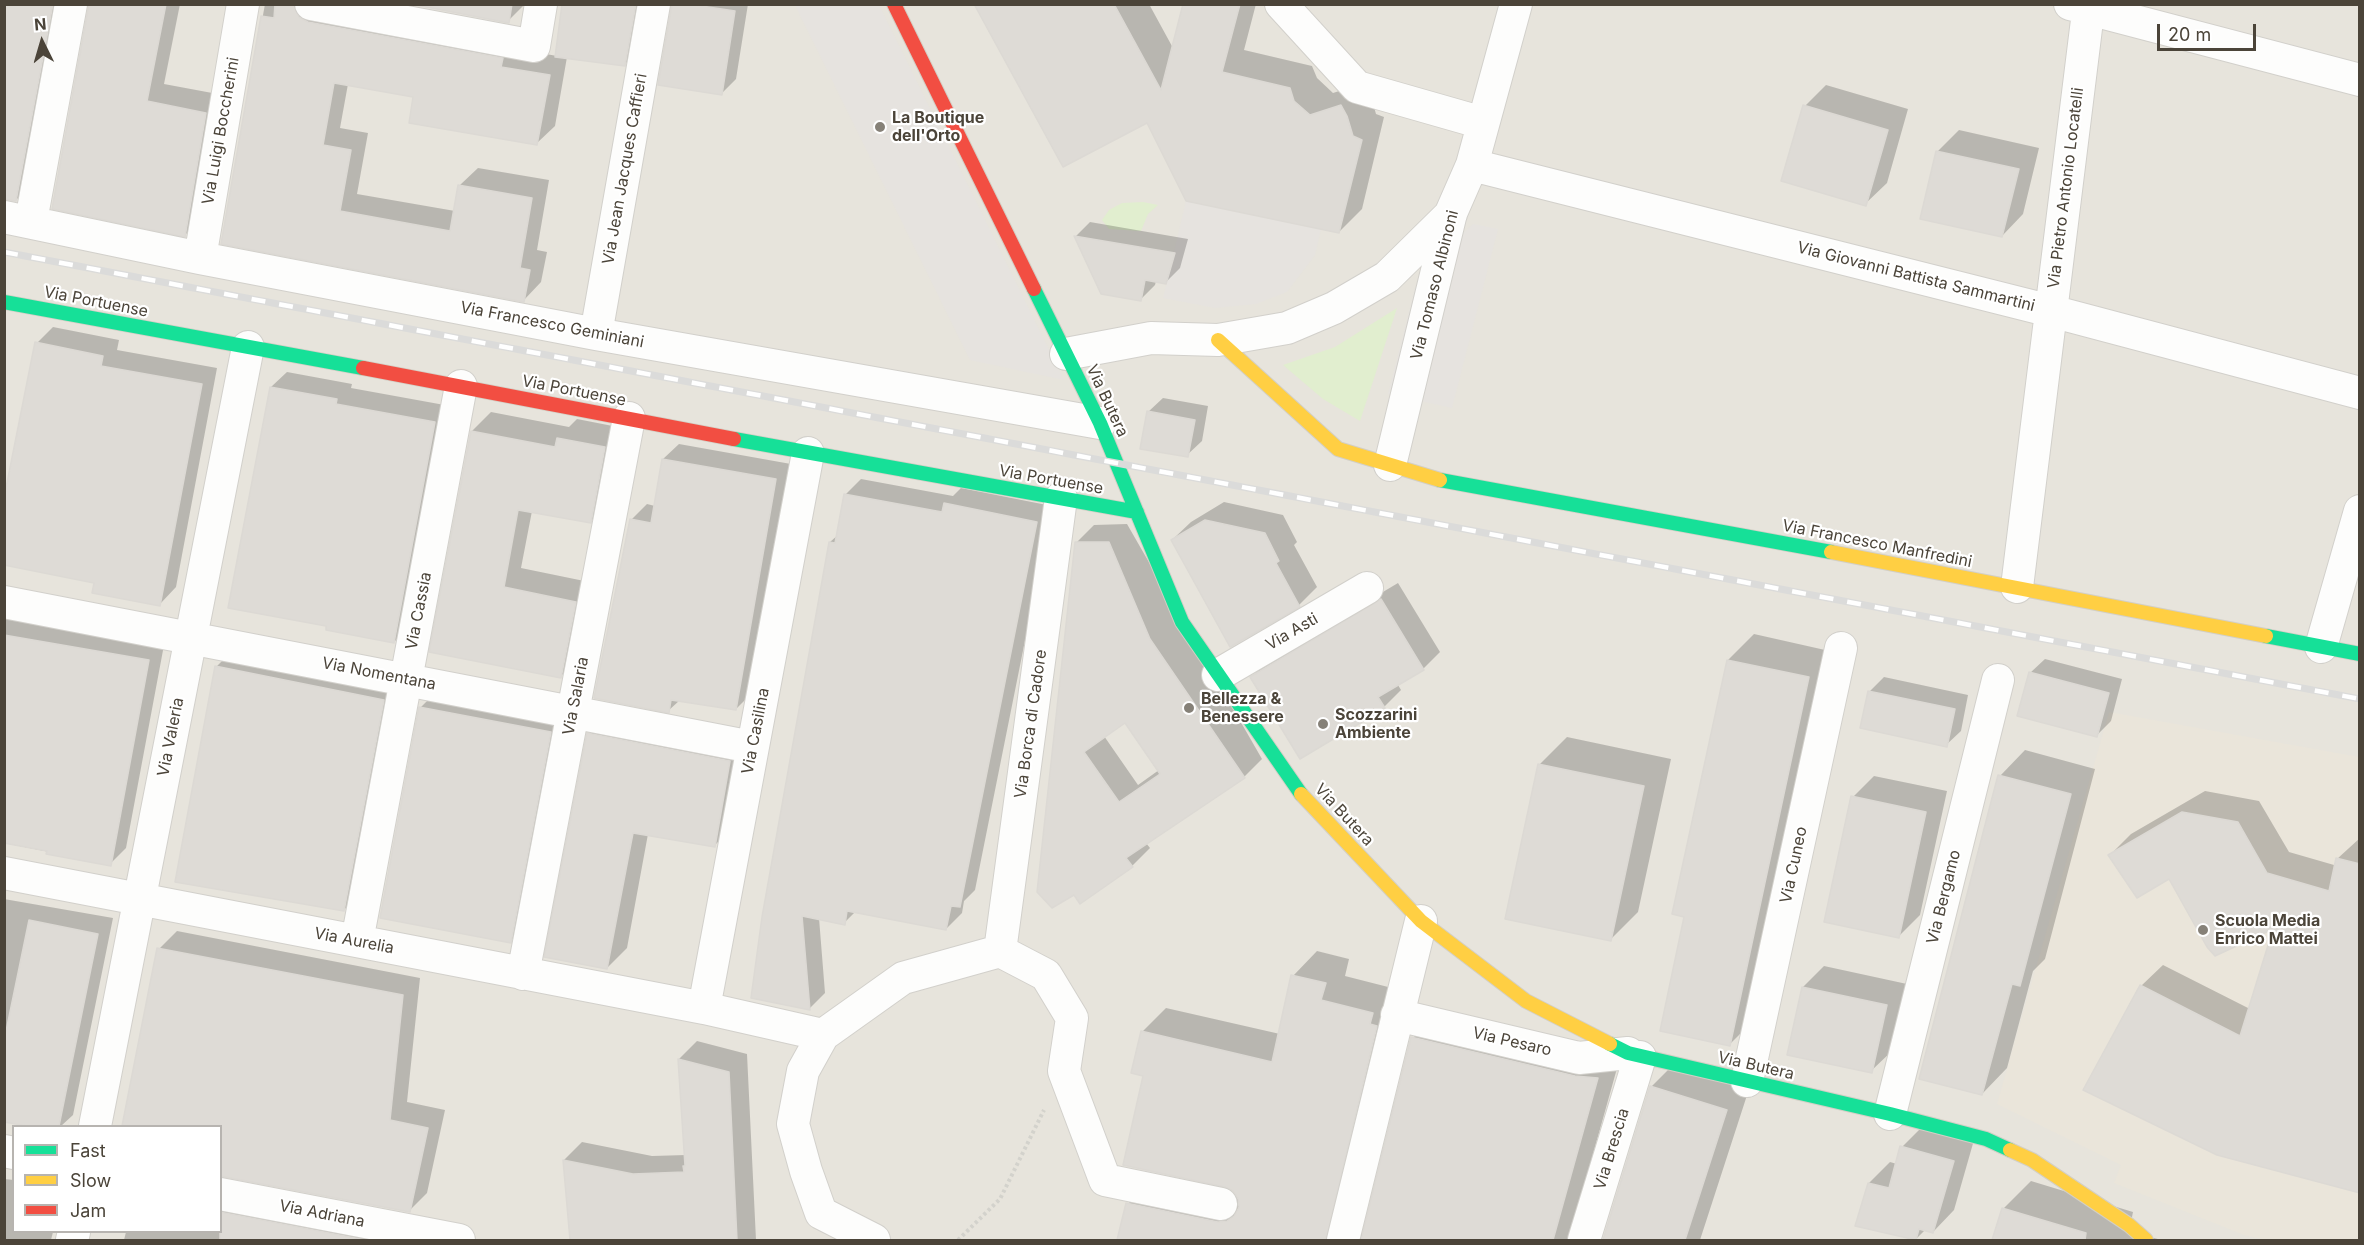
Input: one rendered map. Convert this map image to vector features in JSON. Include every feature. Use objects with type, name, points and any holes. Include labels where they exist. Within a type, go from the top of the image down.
[{"type":"street","points":[[18,219],[71,4]]},
{"type":"street","name":"Via Luigi Boccherini","points":[[200,258],[243,4]]},
{"type":"street","points":[[311,4],[534,46],[541,4]]},
{"type":"street","name":"Via Jean Jacques Caffieri","points":[[596,334],[654,4]]},
{"type":"street","name":"Via Butera","points":[[894,4],[1101,423],[1182,622],[1295,787],[1421,921],[1526,1001],[1634,1055],[1890,1114],[1986,1139],[2032,1160],[2129,1225],[2146,1240]]},
{"type":"street","points":[[1281,4],[1357,87],[1483,123]]},
{"type":"street","name":"Via Tomaso Albinoni","points":[[1390,465],[1451,213],[1472,165],[1516,4]]},
{"type":"street","points":[[2082,6],[2360,80]]},
{"type":"street","name":"Via Pietro Antonio Locatelli","points":[[2017,587],[2051,311],[2082,6]]},
{"type":"street","name":"Via Giovanni Battista Sammartini","points":[[1472,165],[2051,311],[2360,393]]},
{"type":"street","points":[[1066,354],[1151,338],[1218,340],[1287,328],[1334,308],[1387,277],[1451,213]]},
{"type":"street","name":"Via Francesco Geminiani","points":[[18,219],[200,258],[596,334],[1101,423]]},
{"type":"street","name":"Via Portuense","points":[[4,302],[808,453],[1137,512]]},
{"type":"street","name":"Via Francesco Manfredini","points":[[1218,340],[1338,449],[1437,479],[2017,587],[2360,654]]},
{"type":"street","name":"Via Valeria","points":[[95,1125],[248,347]]},
{"type":"street","name":"Via Cassia","points":[[357,941],[461,386]]},
{"type":"street","name":"Via Salaria","points":[[523,974],[629,418]]},
{"type":"street","name":"Via Casilina","points":[[704,1008],[808,453]]},
{"type":"street","name":"Via Borca di Cadore","points":[[1000,951],[1061,498]]},
{"type":"street","points":[[2321,647],[2360,512]]},
{"type":"street","name":"Via Asti","points":[[1218,675],[1366,588]]},
{"type":"street","name":"Via Nomentana","points":[[4,602],[752,747]]},
{"type":"street","name":"Via Cuneo","points":[[1747,1081],[1841,648]]},
{"type":"street","name":"Via Bergamo","points":[[1890,1114],[1998,680]]},
{"type":"street","name":"Via Aurelia","points":[[4,873],[704,1008],[823,1035]]},
{"type":"street","points":[[1342,1240],[1421,921]]},
{"type":"street","points":[[874,1240],[821,1213],[793,1124],[803,1071],[823,1035],[903,978],[1000,951],[1046,975],[1072,1018],[1064,1071],[1105,1180],[1221,1204]]},
{"type":"street","name":"Via Pesaro","points":[[1397,1015],[1579,1058],[1634,1055]]},
{"type":"street","name":"Via Brescia","points":[[1584,1240],[1634,1055]]},
{"type":"street","name":"Via Adriana","points":[[222,1194],[459,1240]]},
{"type":"path","points":[[958,1240],[1000,1199],[1064,1071]]},
{"type":"shaded area","points":[[5,5],[2359,5],[2359,1240],[5,1240]]},
{"type":"shaded area","points":[[795,5],[879,5],[1064,380],[970,360]]},
{"type":"shaded area","points":[[1186,201],[1321,229],[1315,255],[1287,292],[1256,304],[1215,308],[1163,298]]},
{"type":"shaded area","points":[[1473,224],[1498,229],[1452,408],[1388,394],[1418,277]]},
{"type":"shaded area","name":"Scuola Media Enrico Mattei","points":[[2109,712],[2359,757],[2359,1240],[2266,1240],[2244,1235],[2114,1183],[2121,1165],[1997,1104]]},
{"type":"green space","points":[[1143,202],[1158,205],[1148,214],[1141,231],[1109,229],[1102,220],[1109,210],[1122,203]]},
{"type":"green space","points":[[1397,308],[1360,421],[1323,399],[1283,365],[1335,347]]},
{"type":"building","points":[[4,4],[53,4],[16,201],[4,199]]},
{"type":"building","points":[[89,4],[166,4],[147,101],[206,113],[185,237],[52,209]]},
{"type":"building","points":[[275,4],[294,4],[299,17],[308,22],[503,58],[501,67],[550,75],[537,145],[409,123],[413,97],[334,83],[323,145],[351,150],[340,211],[450,231],[458,185],[532,198],[520,268],[530,270],[524,302],[221,244],[261,16],[274,18]]},
{"type":"building","points":[[411,4],[512,4],[509,23]]},
{"type":"building","points":[[562,4],[636,4],[625,66],[555,57]]},
{"type":"building","points":[[672,4],[735,11],[722,95],[658,85]]},
{"type":"building","points":[[974,4],[1114,4],[1161,90],[1183,4],[1240,4],[1222,72],[1290,88],[1294,101],[1310,115],[1341,105],[1353,136],[1362,140],[1339,233],[1186,201],[1147,123],[1063,167]]},
{"type":"building","points":[[1803,105],[1888,130],[1866,206],[1781,181]]},
{"type":"building","points":[[1936,151],[2019,169],[2002,237],[1920,219]]},
{"type":"building","points":[[1074,236],[1175,253],[1166,284],[1145,280],[1141,301],[1101,294]]},
{"type":"building","points":[[35,342],[103,356],[101,366],[202,384],[160,606],[92,593],[94,583],[4,565],[4,498]]},
{"type":"building","points":[[270,387],[337,399],[336,404],[435,422],[394,643],[326,630],[326,626],[228,608]]},
{"type":"building","points":[[1147,411],[1195,420],[1188,457],[1140,449]]},
{"type":"building","points":[[471,431],[555,447],[557,438],[605,447],[591,523],[518,510],[504,587],[576,602],[561,678],[429,652]]},
{"type":"building","points":[[662,459],[776,479],[736,710],[671,700],[669,713],[594,698],[630,519],[651,523]]},
{"type":"building","points":[[844,494],[942,512],[944,503],[1037,522],[960,907],[951,906],[946,930],[847,911],[845,925],[802,916],[810,1010],[751,998],[762,917],[829,542],[835,543]]},
{"type":"building","points":[[1205,520],[1265,533],[1279,561],[1276,563],[1300,607],[1230,647],[1171,540]]},
{"type":"building","points":[[1075,542],[1109,542],[1150,639],[1245,778],[1126,858],[1133,867],[1080,904],[1074,895],[1052,908],[1037,892]],"holes":[[[1125,723],[1160,774],[1119,802],[1084,752]]]},
{"type":"building","points":[[1381,599],[1424,670],[1378,697],[1385,708],[1300,759],[1250,677]]},
{"type":"building","points":[[4,635],[149,660],[111,866],[46,854],[47,851],[4,843]]},
{"type":"building","points":[[1727,660],[1809,677],[1730,1046],[1660,1031],[1684,917],[1672,914]]},
{"type":"building","points":[[215,666],[384,700],[344,911],[175,882]]},
{"type":"building","points":[[2029,672],[2109,693],[2097,737],[2017,716]]},
{"type":"building","points":[[1868,691],[1955,709],[1947,747],[1860,728]]},
{"type":"building","points":[[419,707],[551,732],[511,943],[380,918]]},
{"type":"building","points":[[587,733],[730,761],[715,847],[633,833],[607,969],[544,957]]},
{"type":"building","points":[[1538,764],[1644,786],[1611,941],[1505,919]]},
{"type":"building","points":[[1998,775],[2071,794],[2020,986],[2012,984],[1982,1095],[1919,1079]]},
{"type":"building","points":[[1851,796],[1926,812],[1899,938],[1824,922]]},
{"type":"building","points":[[2182,812],[2238,822],[2267,873],[2329,891],[2336,858],[2360,864],[2360,1193],[2217,1155],[2083,1090],[2140,985],[2240,1036],[2273,929],[2215,956],[2207,947],[2169,879],[2137,898],[2108,855]]},
{"type":"building","points":[[29,920],[98,934],[59,1125],[21,1125],[4,1122],[4,1041]]},
{"type":"building","points":[[157,948],[403,995],[390,1120],[428,1128],[410,1212],[222,1176],[222,1125],[122,1125]]},
{"type":"building","points":[[1291,975],[1326,983],[1321,1000],[1373,1013],[1370,1024],[1377,1026],[1326,1240],[1117,1240],[1126,1203],[1218,1222],[1227,1221],[1234,1216],[1239,1207],[1238,1199],[1233,1191],[1225,1187],[1123,1165],[1143,1076],[1131,1073],[1141,1031],[1272,1062]]},
{"type":"building","points":[[1802,987],[1887,1005],[1872,1073],[1787,1055]]},
{"type":"building","points":[[1411,1037],[1575,1076],[1598,1078],[1553,1240],[1361,1240]]},
{"type":"building","points":[[678,1059],[729,1072],[737,1240],[570,1240],[563,1160],[633,1174],[684,1172]]},
{"type":"building","points":[[1650,1086],[1727,1110],[1685,1240],[1603,1240]]},
{"type":"building","points":[[1900,1146],[1954,1161],[1933,1233],[1919,1229],[1916,1240],[1855,1226],[1868,1183],[1889,1188]]},
{"type":"building","points":[[2002,1208],[2086,1233],[2085,1240],[1992,1240]]},
{"type":"building","points":[[222,1212],[366,1240],[220,1240]]},
{"type":"railway","points":[[4,252],[2360,699]]},
{"type":"traffic: fast","points":[[1034,289],[1100,423],[1182,622],[1301,794]]},
{"type":"traffic: fast","points":[[4,302],[363,368]]},
{"type":"traffic: fast","points":[[734,439],[1137,512]]},
{"type":"traffic: fast","points":[[1440,480],[1831,552]]},
{"type":"traffic: fast","points":[[2266,636],[2360,654]]},
{"type":"traffic: fast","points":[[1610,1044],[1628,1053],[1890,1114],[1986,1139],[2010,1150]]},
{"type":"traffic: slow","points":[[1218,340],[1338,449],[1440,480]]},
{"type":"traffic: slow","points":[[1831,552],[2266,636]]},
{"type":"traffic: slow","points":[[1301,794],[1421,921],[1526,1001],[1610,1044]]},
{"type":"traffic: slow","points":[[2010,1150],[2032,1160],[2129,1225],[2146,1240]]},
{"type":"traffic: jam","points":[[894,4],[1034,289]]},
{"type":"traffic: jam","points":[[363,368],[734,439]]},
{"type":"place","name":"La Boutique dell'Orto","points":[[880,127]]},
{"type":"place","name":"Bellezza & Benessere","points":[[1189,708]]},
{"type":"place","name":"Scozzarini Ambiente","points":[[1323,724]]},
{"type":"place","name":"Scuola Media Enrico Mattei","points":[[2203,930]]}]
